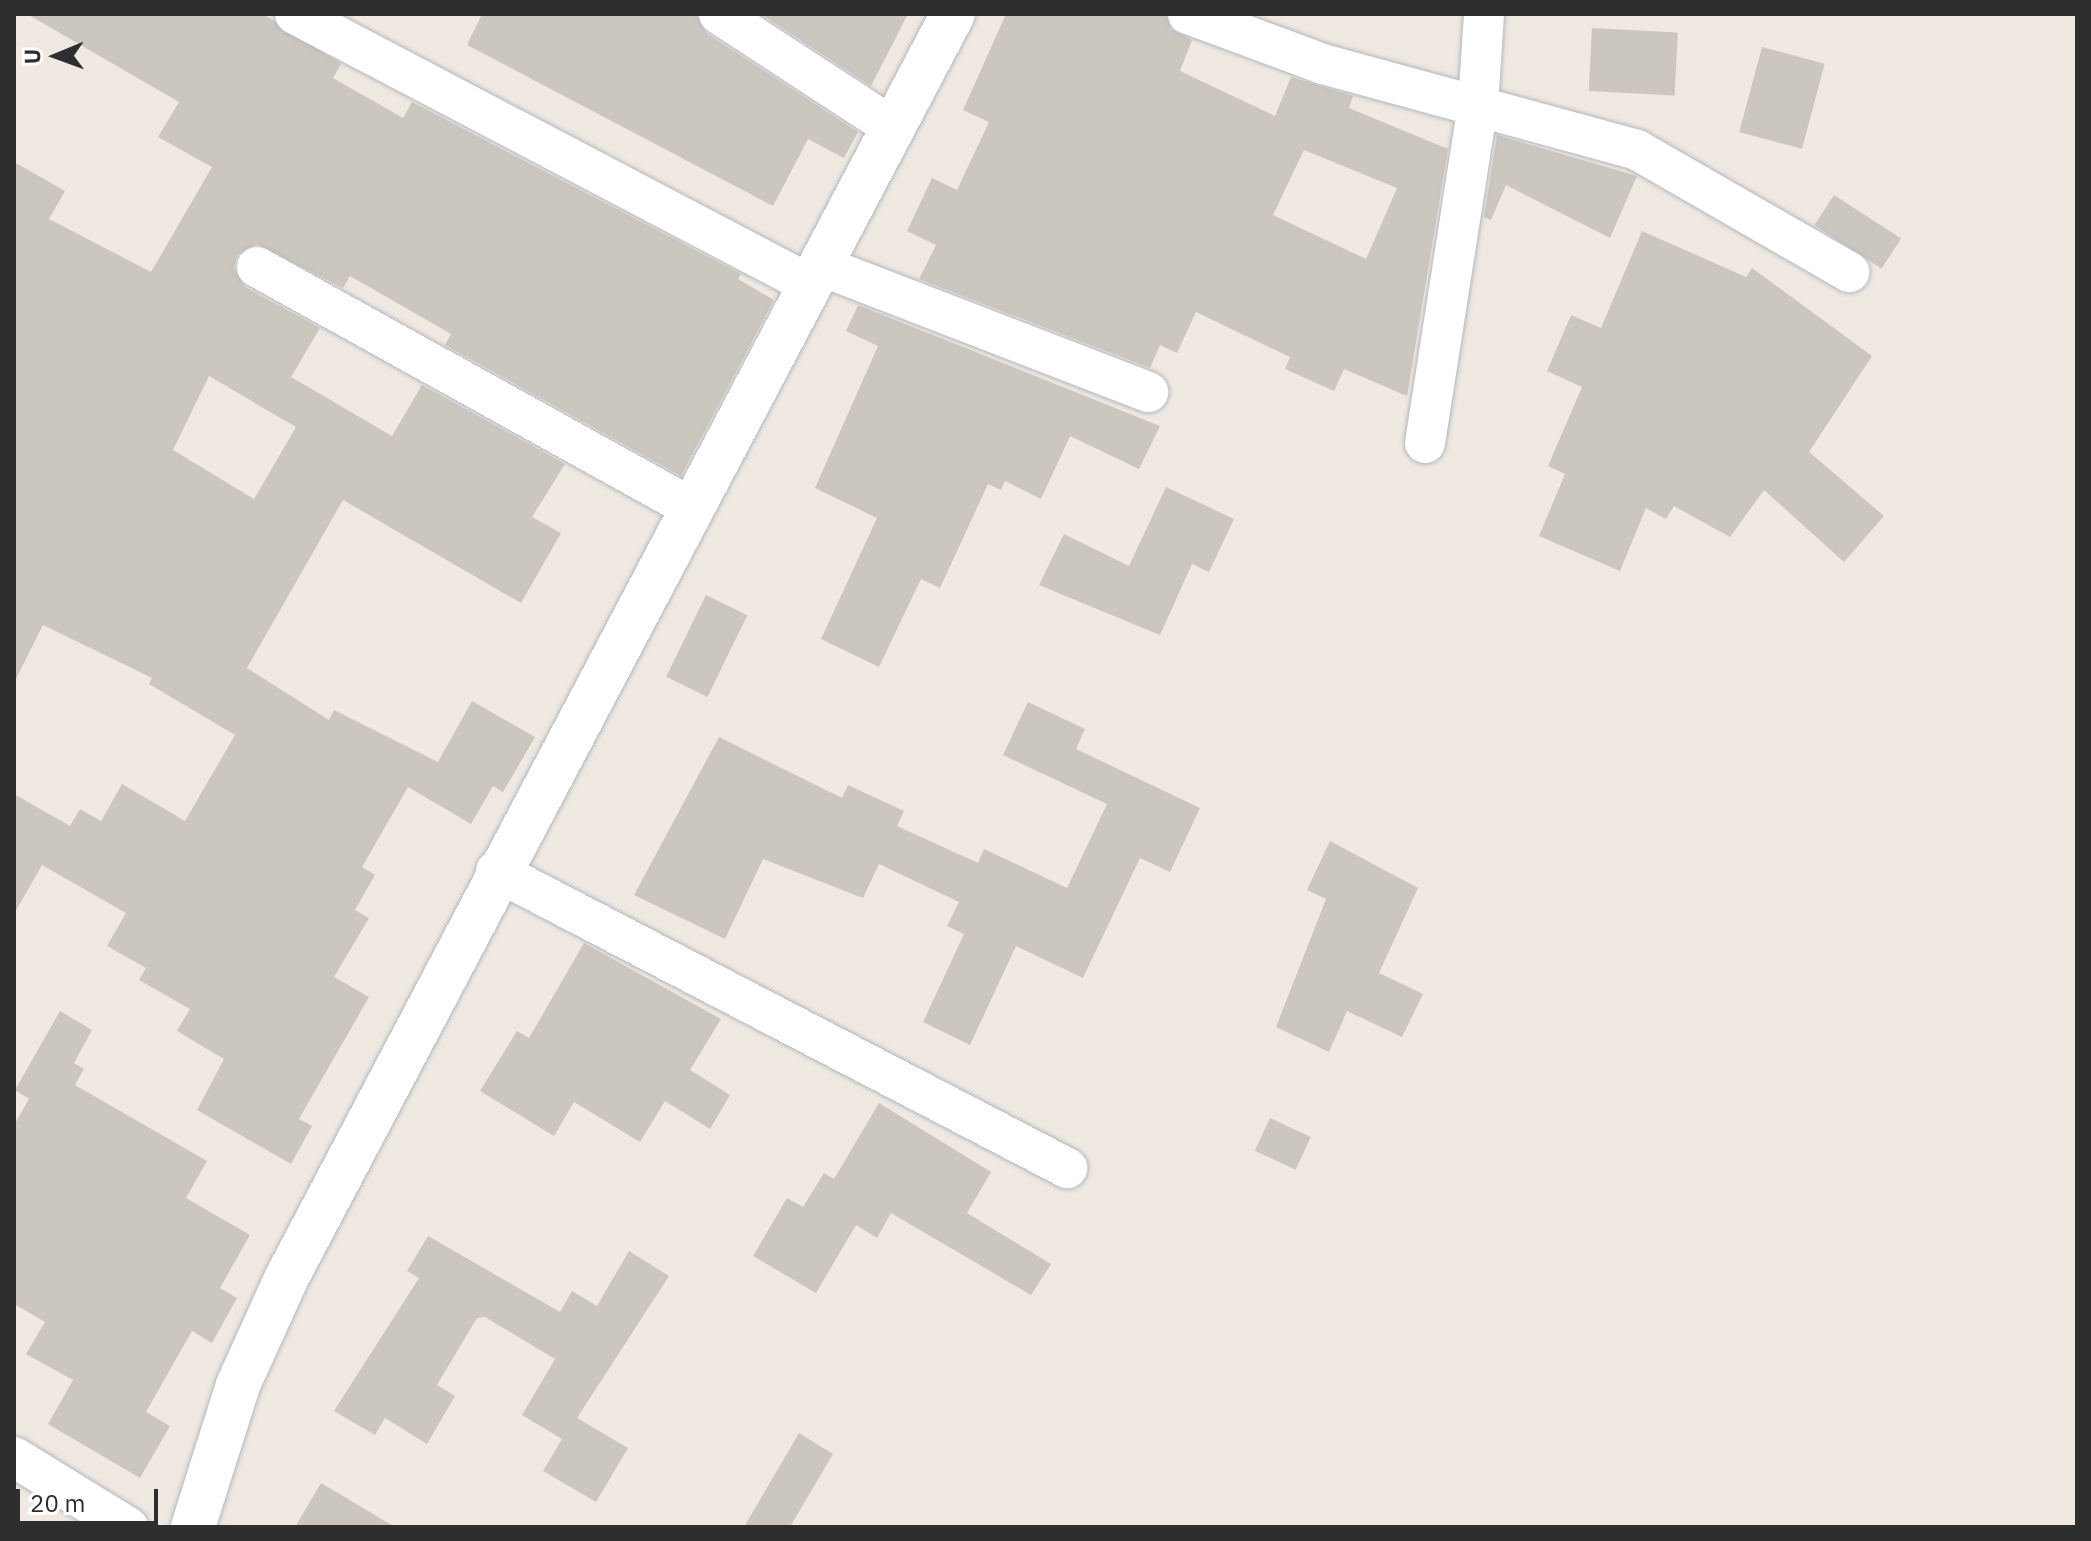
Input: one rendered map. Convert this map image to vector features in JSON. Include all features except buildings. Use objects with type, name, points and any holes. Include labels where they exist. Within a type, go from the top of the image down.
[{"type":"street","points":[[295,14],[814,275],[1148,392]]},
{"type":"street","points":[[719,14],[891,126]]},
{"type":"street","points":[[193,1527],[238,1385],[286,1279],[496,871],[953,14]]},
{"type":"street","points":[[1188,14],[1323,64],[1637,150],[1849,272]]},
{"type":"street","points":[[1425,443],[1478,105],[1484,14]]},
{"type":"street","points":[[257,267],[690,507]]},
{"type":"street","points":[[496,871],[1067,1168]]},
{"type":"street","points":[[14,1457],[128,1527]]}]
